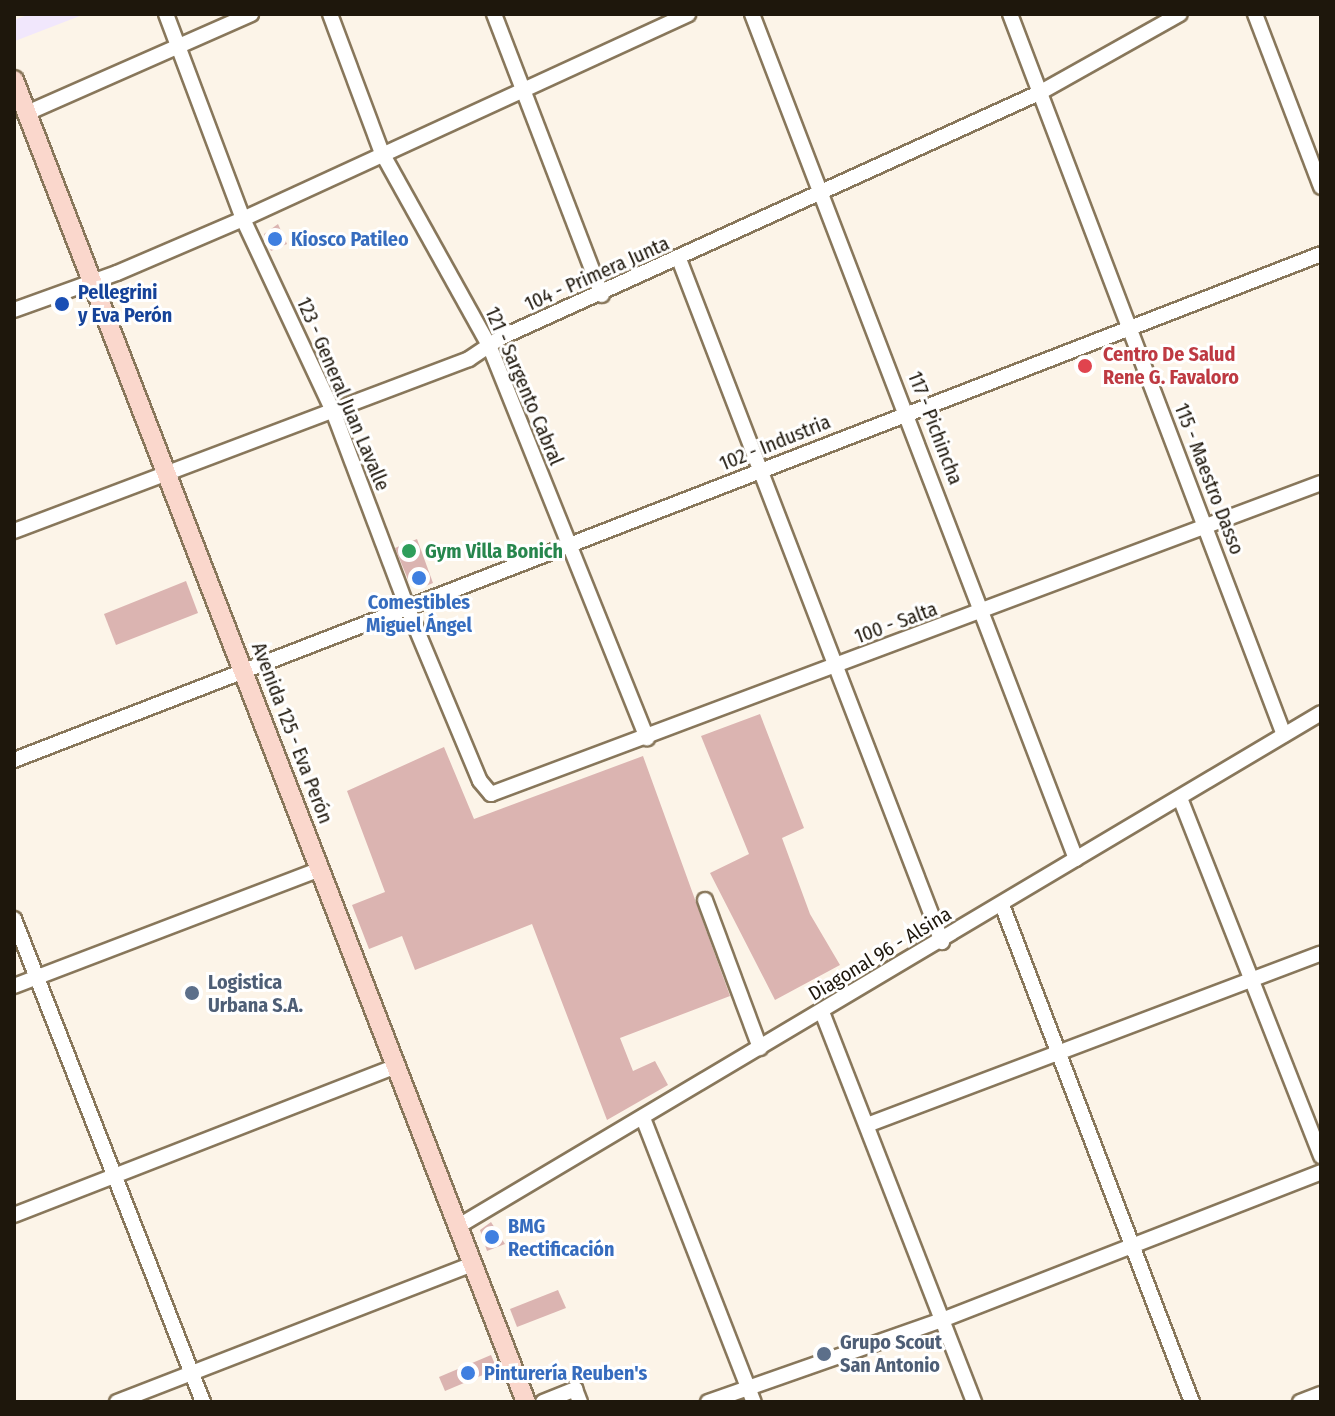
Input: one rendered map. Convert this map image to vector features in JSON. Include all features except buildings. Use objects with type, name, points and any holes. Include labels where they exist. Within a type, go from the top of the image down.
[{"type":"main road","name":"Avenida 125 - Eva Perón","points":[[14,80],[526,1402]]},
{"type":"street","name":"123 - General Juan Lavalle","points":[[166,14],[243,219],[333,411],[408,609],[485,790]]},
{"type":"street","points":[[27,113],[251,14]]},
{"type":"street","name":"121 - Sargento Cabral","points":[[330,14],[382,153],[489,345],[647,739]]},
{"type":"street","points":[[494,14],[602,295]]},
{"type":"street","points":[[14,310],[91,282],[243,219],[688,14]]},
{"type":"street","name":"117 - Pichincha","points":[[752,14],[820,195],[908,412],[1076,859]]},
{"type":"street","name":"115 - Maestro Dasso","points":[[1010,14],[1284,735]]},
{"type":"street","name":"104 - Primera Junta","points":[[14,531],[469,359],[489,345],[1041,92],[1180,14]]},
{"type":"street","points":[[1255,14],[1321,187]]},
{"type":"street","name":"102 - Industria","points":[[14,760],[246,673],[908,412],[1321,254]]},
{"type":"street","points":[[679,259],[942,942]]},
{"type":"street","name":"100 - Salta","points":[[485,790],[499,795],[1321,483]]},
{"type":"street","name":"Diagonal 96 - Alsina","points":[[457,1227],[942,942],[1321,713]]},
{"type":"street","points":[[1180,798],[1321,1156]]},
{"type":"street","points":[[14,986],[320,869]]},
{"type":"street","points":[[705,900],[760,1048]]},
{"type":"street","points":[[1002,905],[1192,1402]]},
{"type":"street","points":[[14,919],[203,1402]]},
{"type":"street","points":[[867,1125],[1321,953]]},
{"type":"street","points":[[822,1012],[974,1402]]},
{"type":"street","points":[[14,1215],[397,1066]]},
{"type":"street","points":[[643,1118],[751,1395]]},
{"type":"street","points":[[708,1402],[751,1395],[1321,1172]]},
{"type":"street","points":[[117,1402],[471,1265]]},
{"type":"street","points":[[543,1402],[575,1389],[580,1402]]},
{"type":"street","points":[[1300,1402],[1321,1394]]},
{"type":"shaded area","points":[[30,14],[85,14],[15,41],[14,20]]},
{"type":"place","name":"Kiosco Patileo","points":[[275,239]]},
{"type":"place","name":"Pellegrini y Eva Perón","points":[[62,304]]},
{"type":"place","name":"Centro De Salud Rene G. Favaloro","points":[[1085,366]]},
{"type":"place","name":"Gym Villa Bonich","points":[[409,551]]},
{"type":"place","name":"Comestibles Miguel Ángel","points":[[419,578]]},
{"type":"place","name":"Logistica Urbana S.A.","points":[[192,993]]},
{"type":"place","name":"BMG Rectificación","points":[[492,1237]]},
{"type":"place","name":"Grupo Scout San Antonio","points":[[824,1354]]},
{"type":"place","name":"Pinturería Reuben's","points":[[468,1373]]}]
